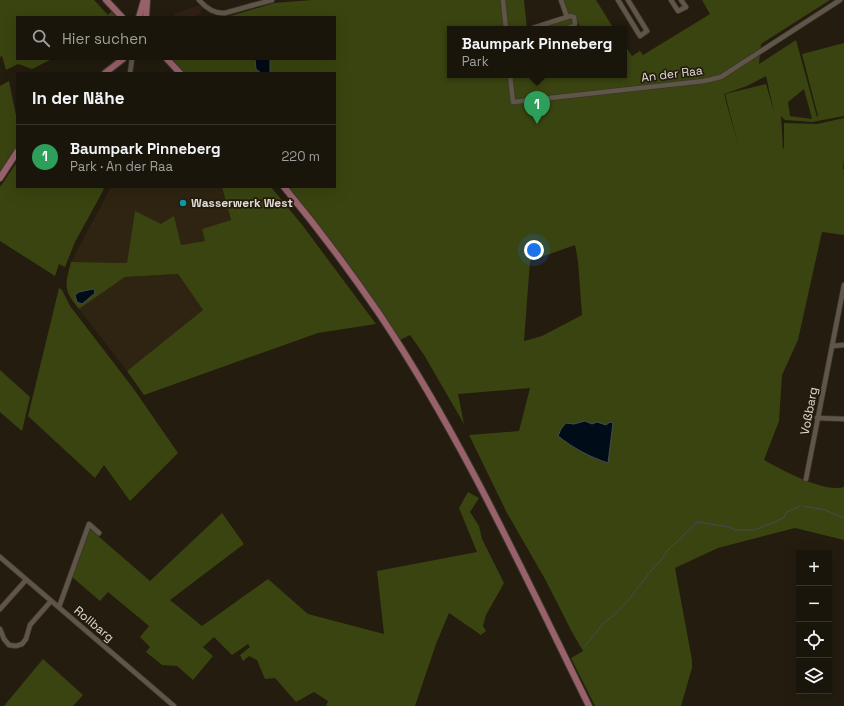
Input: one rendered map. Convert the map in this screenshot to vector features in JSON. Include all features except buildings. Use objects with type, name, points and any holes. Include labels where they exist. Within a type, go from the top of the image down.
[{"type":"main road","points":[[106,0],[121,16]]},
{"type":"main road","points":[[139,16],[146,0]]},
{"type":"main road","points":[[146,0],[146,16]]},
{"type":"main road","points":[[117,11],[124,16]]},
{"type":"main road","points":[[114,65],[117,60]]},
{"type":"main road","points":[[106,72],[121,60]]},
{"type":"main road","points":[[167,60],[179,72]]},
{"type":"main road","points":[[0,178],[16,154]]},
{"type":"main road","points":[[285,188],[310,218],[351,273],[381,316],[417,374],[486,496],[589,706]]},
{"type":"street","points":[[200,0],[208,8],[220,14],[272,0]]},
{"type":"street","points":[[503,0],[506,26]]},
{"type":"street","points":[[561,0],[567,17]]},
{"type":"street","points":[[619,1],[640,36],[647,31],[628,0]]},
{"type":"street","points":[[671,0],[678,11],[686,7],[681,0]]},
{"type":"street","name":"An der Raa","points":[[510,78],[513,102],[704,81],[721,77],[840,0]]},
{"type":"street","points":[[539,26],[570,16],[574,18],[574,26]]},
{"type":"street","points":[[130,72],[132,60]]},
{"type":"street","name":"Voßbarg","points":[[806,479],[844,285]]},
{"type":"street","points":[[832,346],[844,345]]},
{"type":"street","points":[[817,418],[844,419]]},
{"type":"street","points":[[58,607],[89,524],[99,533]]},
{"type":"street","name":"Rollbarg","points":[[0,557],[174,706]]},
{"type":"street","points":[[0,609],[26,580]]},
{"type":"street","points":[[0,629],[4,639],[10,645],[16,646],[22,644],[26,640],[30,625],[51,601]]},
{"type":"shaded area","points":[[199,5],[203,9],[200,10],[202,14],[195,16],[175,16],[174,14]]},
{"type":"shaded area","points":[[255,60],[270,60],[270,72],[260,72],[256,69]]},
{"type":"shaded area","points":[[110,188],[222,188],[231,220],[202,229],[205,241],[181,245],[161,224],[135,211],[127,263],[71,262]]},
{"type":"shaded area","points":[[178,274],[203,310],[127,371],[79,309],[125,277]]},
{"type":"shaded area","points":[[94,289],[95,293],[82,304],[77,302],[75,295],[79,292]]},
{"type":"shaded area","points":[[585,421],[592,424],[597,422],[606,425],[610,422],[613,423],[608,463],[582,452],[558,436],[566,423],[574,424]]},
{"type":"green space","points":[[0,0],[94,0],[108,15],[112,11],[117,16],[16,16],[16,60],[50,60],[32,69],[18,64],[6,70],[2,56],[0,57]]},
{"type":"green space","points":[[312,0],[524,0],[527,26],[447,26],[447,78],[627,78],[627,48],[632,56],[640,51],[643,55],[710,14],[702,0],[830,0],[761,44],[759,64],[796,40],[817,117],[818,116],[802,54],[844,43],[844,116],[812,122],[785,120],[781,116],[783,149],[784,123],[817,124],[844,118],[844,235],[822,232],[798,340],[782,375],[779,421],[764,460],[803,480],[826,487],[844,487],[844,540],[795,528],[718,548],[675,568],[692,660],[692,668],[681,706],[595,706],[571,658],[583,651],[545,579],[507,513],[469,435],[519,431],[530,388],[458,394],[464,424],[424,355],[410,335],[400,340],[354,272],[289,188],[336,188],[336,72],[183,72],[172,60],[336,60],[336,16],[230,16],[274,3]],"holes":[[[766,76],[774,112],[766,84],[725,94],[739,149],[724,94],[747,86]],[[804,89],[812,119],[790,116],[788,102]],[[575,245],[578,261],[582,315],[542,336],[524,341],[530,261]]]},
{"type":"green space","points":[[563,0],[596,0],[612,26],[580,26],[574,14],[568,14]]},
{"type":"green space","points":[[569,18],[573,23],[569,26],[543,26]]},
{"type":"green space","points":[[9,81],[16,115],[16,149],[0,173],[0,86]]},
{"type":"green space","points":[[16,163],[16,188],[104,189],[75,242],[65,267],[59,264],[55,276],[0,241],[0,187]]},
{"type":"green space","points":[[222,188],[272,188],[303,226],[376,324],[318,333],[144,395],[127,371],[203,310],[178,274],[125,277],[79,309],[70,297],[67,287],[67,277],[71,262],[127,263],[135,211],[161,224],[174,216],[181,245],[205,241],[202,229],[231,220]]},
{"type":"green space","points":[[59,288],[62,290],[70,306],[133,388],[178,453],[130,501],[104,465],[95,478],[28,416]]},
{"type":"green space","points":[[0,370],[30,397],[22,431],[0,412]]},
{"type":"green space","points":[[468,492],[479,498],[470,512],[479,526],[482,539],[504,583],[486,615],[483,626],[486,631],[481,635],[449,613],[436,644],[415,706],[326,706],[328,701],[314,692],[296,702],[275,678],[265,679],[257,660],[249,656],[243,661],[240,655],[250,647],[248,644],[232,655],[214,637],[203,647],[213,656],[193,680],[177,666],[162,665],[146,652],[150,647],[140,637],[149,626],[108,592],[100,601],[72,577],[90,529],[150,581],[222,513],[244,544],[170,600],[202,626],[268,579],[308,614],[384,634],[377,571],[477,552],[459,508]]},
{"type":"green space","points":[[43,659],[83,695],[73,706],[4,706]]},
{"type":"waterway","points":[[584,647],[603,624],[631,597],[653,568],[660,562],[667,551],[697,522],[729,527],[736,530],[754,530],[775,522],[784,517],[787,512],[800,506]]},
{"type":"waterway","points":[[803,506],[825,510],[844,518]]},
{"type":"place","name":"Baumpark Pinneberg","points":[[537,124]]},
{"type":"place","name":"Wasserwerk West","points":[[183,203]]}]
